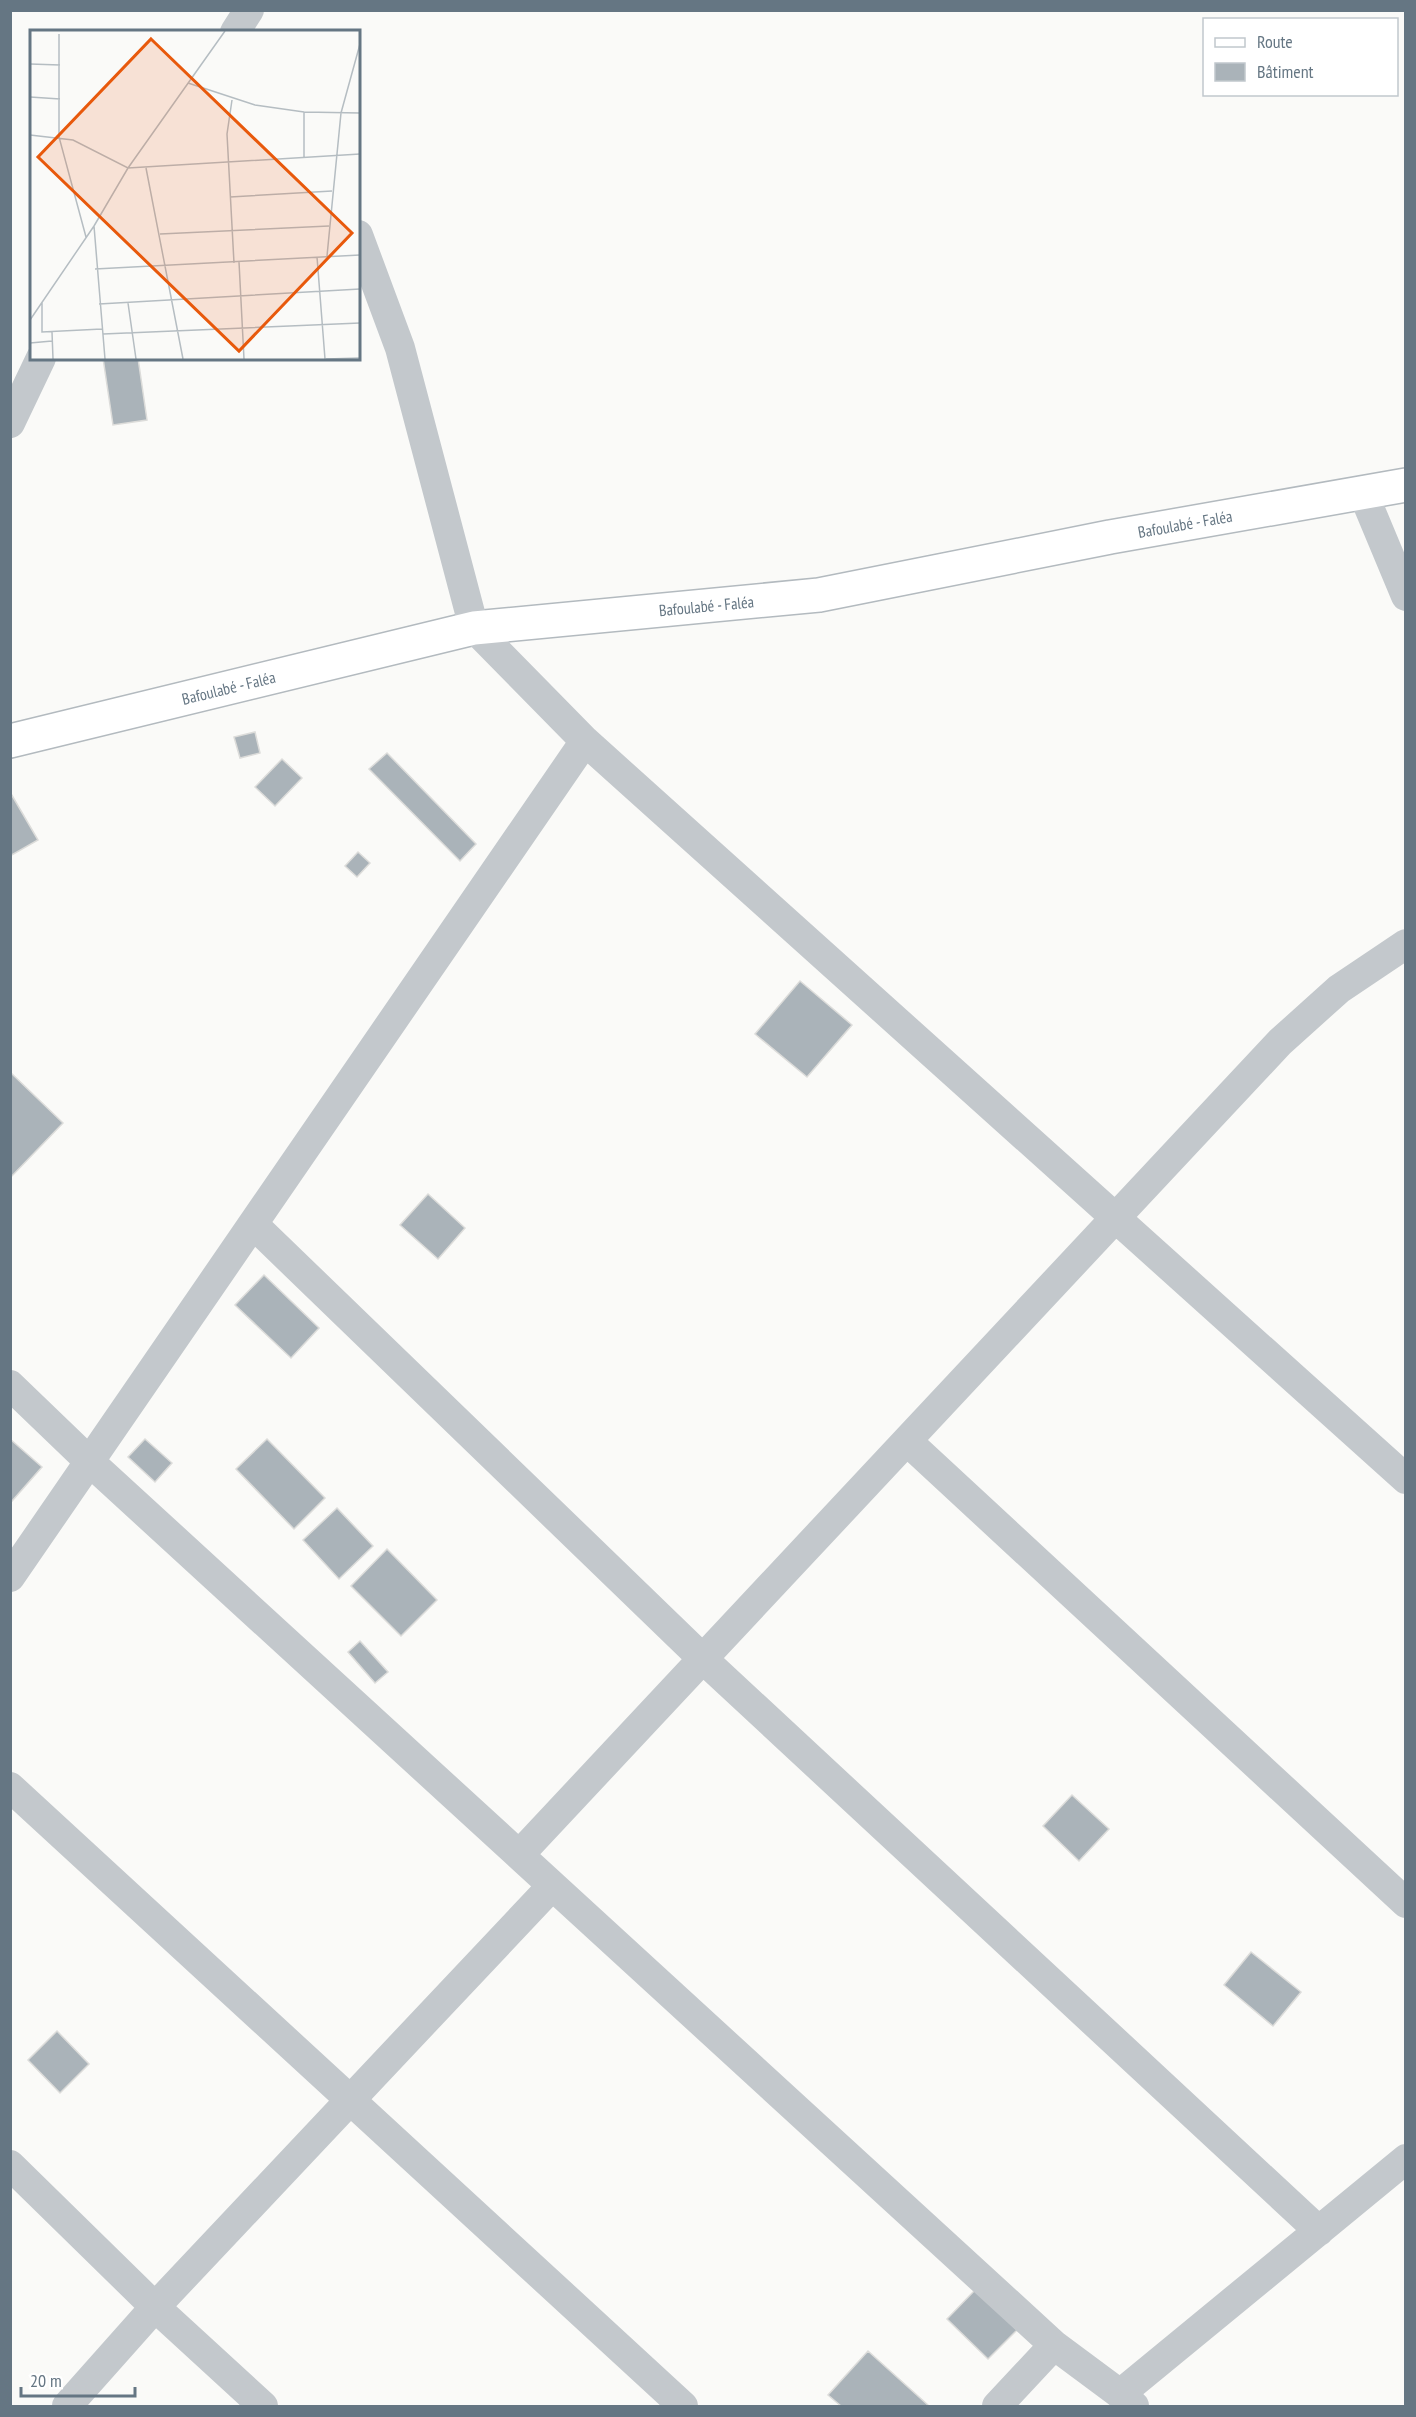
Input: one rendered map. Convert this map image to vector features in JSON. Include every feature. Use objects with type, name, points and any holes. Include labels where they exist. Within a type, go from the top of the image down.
[{"type":"main road","name":"Bafoulabé - Faléa","points":[[10,741],[474,628],[819,595],[1110,537],[1406,485]]},
{"type":"street","points":[[236,30],[250,10],[263,30]]},
{"type":"street","points":[[360,240],[400,348],[474,628],[585,741],[1406,1479]]},
{"type":"street","points":[[10,423],[39,360]]},
{"type":"street","points":[[1363,493],[1406,596]]},
{"type":"street","points":[[10,1577],[585,741]]},
{"type":"street","points":[[519,1855],[1280,1042],[1339,989],[1406,944]]},
{"type":"street","points":[[253,1224],[703,1659],[1319,2230]]},
{"type":"street","points":[[10,1385],[90,1462],[1054,2345],[1127,2400],[1319,2230],[1406,2160]]},
{"type":"street","points":[[907,1442],[1406,1903]]},
{"type":"street","points":[[10,1787],[683,2406]]},
{"type":"street","points":[[67,2406],[155,2307],[552,1886]]},
{"type":"street","points":[[10,2165],[155,2307],[263,2406]]},
{"type":"street","points":[[997,2406],[1054,2345]]},
{"type":"building","points":[[103,360],[138,360],[147,420],[113,425]]},
{"type":"building","points":[[255,732],[260,753],[240,758],[234,737]]},
{"type":"building","points":[[387,753],[476,844],[460,861],[369,769]]},
{"type":"building","points":[[282,759],[302,778],[275,806],[255,787]]},
{"type":"building","points":[[10,792],[38,840],[10,856]]},
{"type":"building","points":[[358,852],[370,863],[357,877],[345,866]]},
{"type":"building","points":[[800,981],[852,1025],[807,1077],[755,1034]]},
{"type":"building","points":[[10,1072],[63,1123],[10,1178]]},
{"type":"building","points":[[428,1194],[465,1228],[438,1259],[400,1225]]},
{"type":"building","points":[[264,1275],[319,1328],[291,1358],[235,1305]]},
{"type":"building","points":[[10,1439],[42,1467],[12,1501],[10,1500]]},
{"type":"building","points":[[145,1439],[172,1463],[155,1482],[128,1457]]},
{"type":"building","points":[[267,1439],[325,1498],[294,1529],[236,1469]]},
{"type":"building","points":[[337,1508],[373,1546],[339,1579],[303,1540]]},
{"type":"building","points":[[387,1549],[437,1600],[401,1636],[351,1586]]},
{"type":"building","points":[[360,1641],[388,1672],[375,1683],[348,1652]]},
{"type":"building","points":[[1072,1795],[1109,1829],[1079,1861],[1043,1826]]},
{"type":"building","points":[[1251,1952],[1301,1992],[1273,2026],[1224,1985]]},
{"type":"building","points":[[57,2031],[89,2064],[60,2093],[28,2060]]},
{"type":"building","points":[[976,2289],[1017,2330],[988,2359],[947,2319]]},
{"type":"building","points":[[868,2351],[929,2406],[841,2406],[828,2395]]}]
